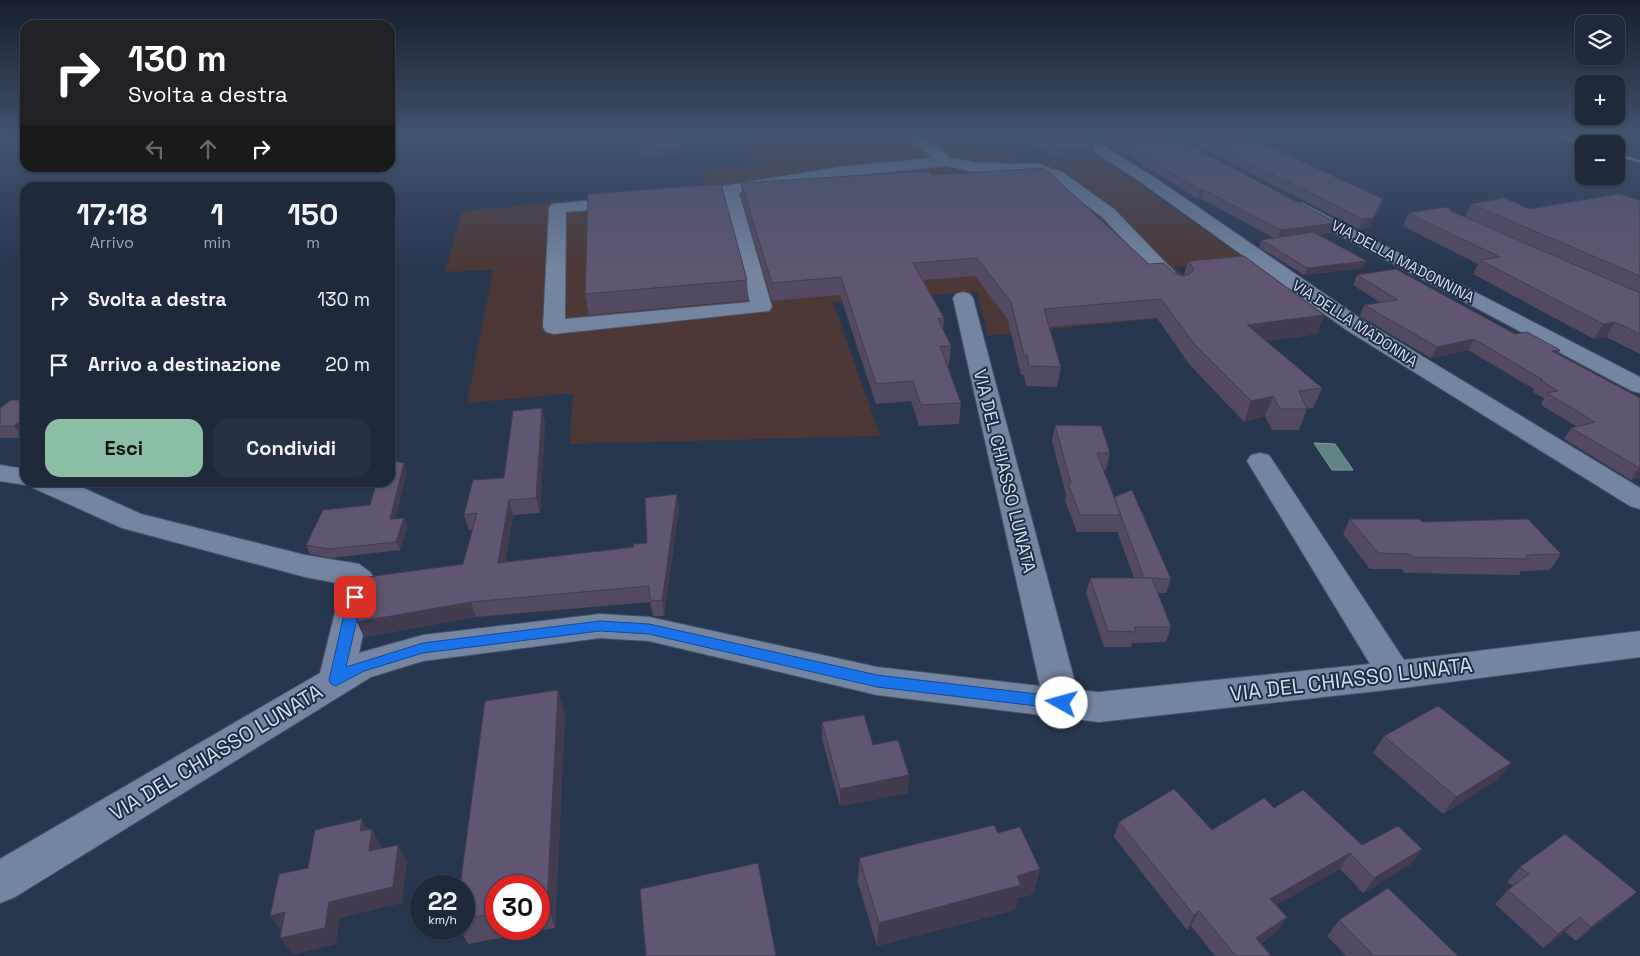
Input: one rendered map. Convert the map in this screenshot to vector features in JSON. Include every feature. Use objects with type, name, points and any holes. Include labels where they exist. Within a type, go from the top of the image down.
[{"type":"street","points":[[666,199],[730,191],[790,181]]},
{"type":"street","points":[[1064,181],[1108,213],[1178,286]]},
{"type":"street","name":"VIA DELLA MADONNA","points":[[1149,181],[1356,326],[1640,500]]},
{"type":"street","points":[[646,201],[558,208],[554,327],[762,308],[730,191]]},
{"type":"street","name":"VIA DELLA MADONNINA","points":[[1283,198],[1640,386]]},
{"type":"street","name":"VIA DEL CHIASSO LUNATA","points":[[963,298],[1062,703]]},
{"type":"street","points":[[1260,461],[1395,675]]},
{"type":"street","points":[[0,473],[20,477]]},
{"type":"street","points":[[55,487],[132,521],[305,566],[348,572],[359,580],[336,680]]},
{"type":"street","name":"VIA DEL CHIASSO LUNATA","points":[[0,882],[359,667],[423,648],[600,626],[649,629],[877,681],[1099,707],[1395,675],[1640,644]]},
{"type":"shaded area","points":[[705,181],[1134,181],[1247,260],[1174,267],[1208,297],[1195,314],[988,336],[977,292],[833,302],[880,436],[570,444],[573,393],[467,403],[493,270],[445,272],[462,211],[706,188]]},
{"type":"shaded area","points":[[1314,443],[1335,444],[1353,470],[1332,470]]},
{"type":"building","points":[[778,181],[1058,181],[1149,264],[1164,263],[1174,273],[1183,276],[1190,274],[1194,269],[1188,261],[1244,256],[1324,315],[1247,325],[1322,388],[1299,391],[1307,409],[1280,409],[1273,396],[1251,401],[1195,345],[1161,299],[1044,309],[1061,367],[1029,366],[1027,355],[1024,355],[1011,302],[977,258],[913,263],[944,318],[938,319],[951,346],[940,346],[961,403],[921,405],[913,381],[876,384],[841,277],[772,283],[741,183]]},
{"type":"building","points":[[1185,181],[1257,181],[1337,223],[1281,230],[1204,190],[1200,190]]},
{"type":"building","points":[[1286,181],[1343,181],[1383,199],[1373,218],[1362,219]]},
{"type":"building","points":[[721,184],[747,280],[585,294],[588,194]]},
{"type":"building","points":[[1618,194],[1640,200],[1640,276],[1471,204],[1504,198],[1530,209]]},
{"type":"building","points":[[1448,207],[1451,211],[1640,293],[1640,334],[1615,322],[1603,324],[1480,260],[1500,257],[1408,213]]},
{"type":"building","points":[[1313,232],[1367,261],[1307,268],[1261,240]]},
{"type":"building","points":[[1396,269],[1515,334],[1527,332],[1560,350],[1552,351],[1640,398],[1640,468],[1571,428],[1595,422],[1547,393],[1558,391],[1540,380],[1543,380],[1474,339],[1437,347],[1364,305],[1398,300],[1357,275]]},
{"type":"building","points":[[11,400],[20,400],[20,423],[14,426],[0,426],[0,408]]},
{"type":"building","points":[[542,408],[536,498],[509,500],[498,563],[634,547],[633,544],[647,543],[645,498],[677,494],[662,601],[650,600],[649,586],[471,602],[357,622],[368,577],[463,564],[477,513],[464,515],[473,480],[504,478],[513,411]]},
{"type":"building","points":[[1055,425],[1101,426],[1110,453],[1097,453],[1121,515],[1080,515],[1068,484],[1071,484]]},
{"type":"building","points":[[395,461],[404,463],[390,519],[404,518],[396,542],[328,549],[306,545],[323,510],[370,505],[375,487],[395,487]]},
{"type":"building","points":[[1132,490],[1171,579],[1144,578],[1114,497]]},
{"type":"building","points":[[1350,519],[1419,519],[1422,522],[1528,519],[1561,554],[1526,555],[1529,559],[1413,557],[1410,554],[1378,553]]},
{"type":"building","points":[[1090,578],[1152,578],[1171,627],[1134,627],[1136,632],[1108,631]]},
{"type":"building","points":[[558,690],[548,875],[485,875],[485,915],[475,917],[475,875],[461,875],[485,701]]},
{"type":"building","points":[[1438,706],[1511,763],[1456,797],[1384,736]]},
{"type":"building","points":[[864,715],[873,745],[898,740],[909,775],[840,789],[822,722]]},
{"type":"building","points":[[1174,789],[1212,830],[1264,798],[1274,808],[1303,790],[1362,845],[1398,826],[1422,849],[1374,878],[1350,853],[1270,899],[1287,917],[1256,938],[1271,956],[1236,956],[1199,911],[1194,915],[1119,822]]},
{"type":"building","points":[[362,819],[360,831],[372,829],[369,851],[398,845],[393,887],[329,902],[325,928],[280,938],[285,912],[270,916],[279,874],[308,868],[315,830]]},
{"type":"building","points":[[994,825],[998,833],[1020,827],[1040,869],[1017,876],[1021,885],[879,923],[859,858]]},
{"type":"building","points":[[1565,834],[1637,892],[1591,927],[1580,917],[1558,934],[1508,890],[1529,874],[1520,867]]},
{"type":"building","points":[[758,863],[776,956],[646,956],[640,889]]},
{"type":"building","points":[[1388,888],[1458,956],[1374,956],[1339,920]]},
{"type":"route","points":[[355,597],[336,680],[359,667],[423,648],[600,626],[649,629],[877,681],[1062,703]]}]
